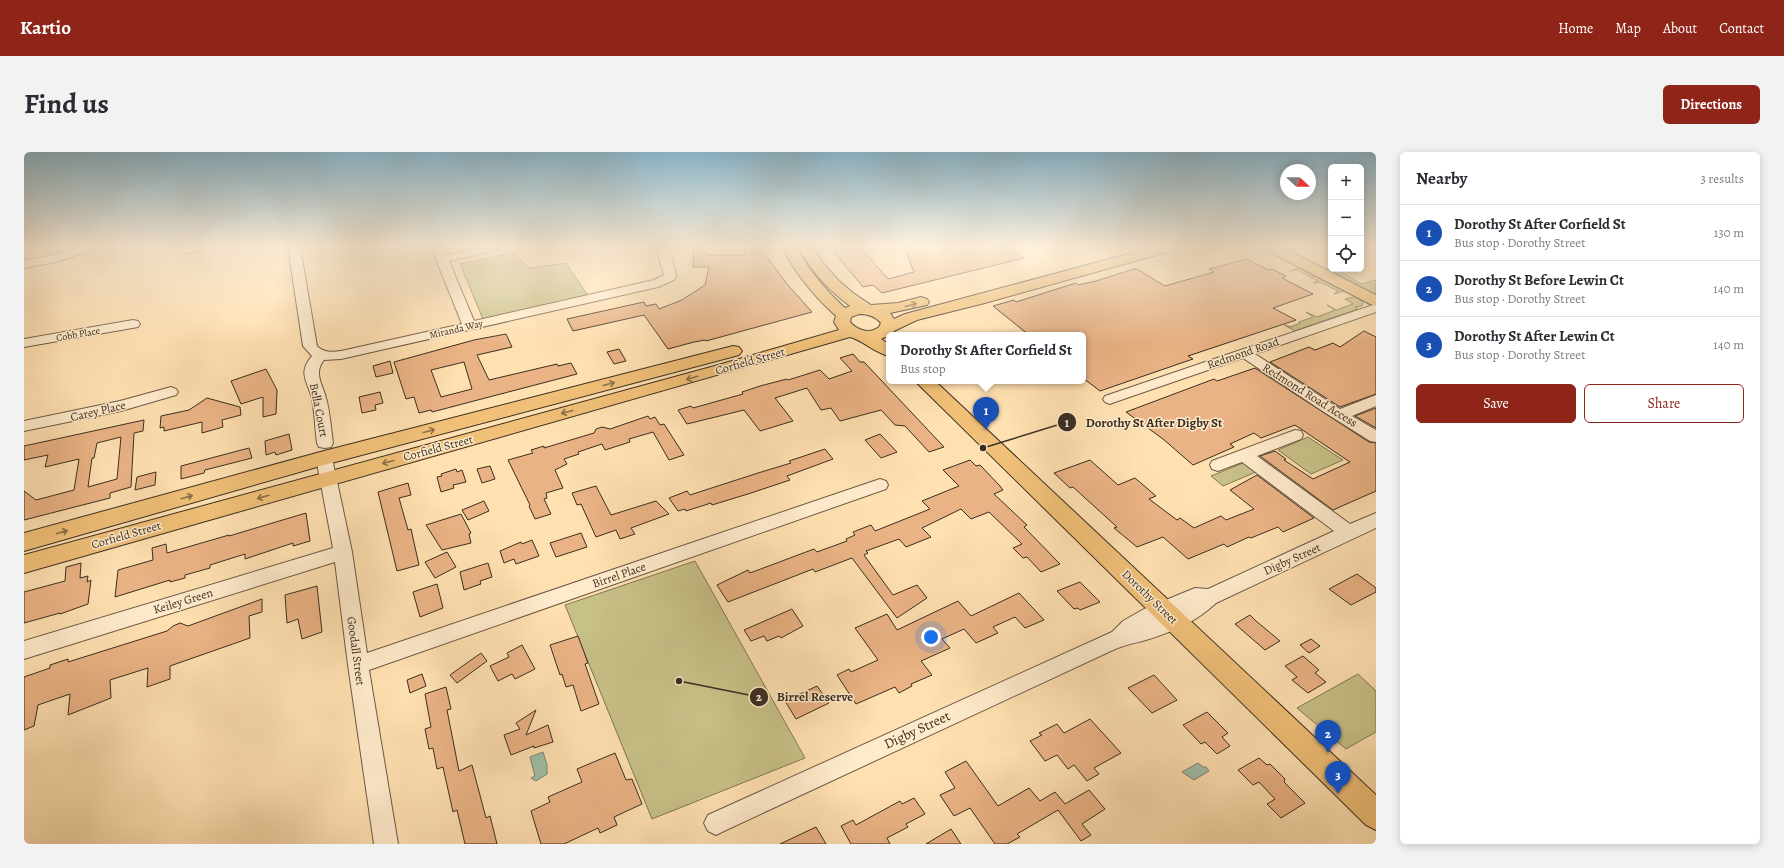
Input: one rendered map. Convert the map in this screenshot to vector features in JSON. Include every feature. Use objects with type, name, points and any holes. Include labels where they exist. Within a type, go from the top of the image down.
[{"type":"main road","points":[[811,279],[826,300],[850,326],[886,349]]},
{"type":"main road","points":[[828,279],[848,298],[869,310],[883,315],[889,323],[888,332]]},
{"type":"main road","points":[[850,326],[853,310],[898,308],[1003,279]]},
{"type":"main road","points":[[889,332],[910,317],[1053,279]]},
{"type":"main road","points":[[1335,279],[1376,300]]},
{"type":"main road","points":[[850,326],[872,336],[886,333]]},
{"type":"main road","name":"Corfield Street","points":[[24,542],[325,451],[850,326]]},
{"type":"main road","name":"Corfield Street","points":[[24,564],[724,369],[850,326]]},
{"type":"main road","name":"Dorothy Street","points":[[927,384],[1376,815]]},
{"type":"street","points":[[299,279],[310,346],[312,351],[320,355]]},
{"type":"street","points":[[450,279],[469,325]]},
{"type":"street","name":"Miranda Way","points":[[320,355],[341,355],[658,283],[665,279]]},
{"type":"street","name":"Redmond Road","points":[[1110,399],[1376,308]]},
{"type":"street","name":"Cobb Place","points":[[24,344],[133,324]]},
{"type":"street","name":"Redmond Road Access","points":[[1244,353],[1376,437]]},
{"type":"street","name":"Bella Court","points":[[320,355],[312,365],[312,382],[318,398],[325,451]]},
{"type":"street","name":"Carey Place","points":[[24,426],[106,410],[171,392]]},
{"type":"street","points":[[1340,415],[1376,400]]},
{"type":"street","points":[[1218,465],[1295,435]]},
{"type":"street","name":"Goodall Street","points":[[325,451],[343,552],[358,665],[386,844]]},
{"type":"street","points":[[1244,455],[1349,533]]},
{"type":"street","name":"Birrel Place","points":[[358,665],[880,485]]},
{"type":"street","name":"Digby Street","points":[[716,823],[1005,689],[1119,638],[1152,630],[1169,615],[1203,604],[1209,597],[1376,520]]},
{"type":"street","name":"Keiley Green","points":[[24,650],[343,552]]},
{"type":"shaded area","points":[[466,279],[577,279],[588,296],[483,319]]},
{"type":"shaded area","points":[[1315,279],[1324,279],[1345,291],[1334,294],[1338,291],[1320,282],[1313,283],[1318,281]]},
{"type":"shaded area","points":[[1345,279],[1353,279],[1361,284],[1376,280],[1376,295]]},
{"type":"shaded area","points":[[1357,296],[1363,303],[1362,306],[1355,307],[1358,309],[1295,331],[1284,325],[1291,327],[1300,323],[1299,322],[1313,317],[1306,312],[1317,317],[1335,310],[1327,305],[1336,310],[1353,304],[1345,299]]},
{"type":"shaded area","points":[[1308,437],[1343,460],[1311,474],[1278,450]]},
{"type":"shaded area","points":[[1243,463],[1256,472],[1223,486],[1211,476]]},
{"type":"shaded area","points":[[695,561],[805,758],[652,819],[565,605]]},
{"type":"shaded area","points":[[1358,674],[1376,691],[1376,732],[1346,749],[1297,708]]},
{"type":"shaded area","points":[[543,752],[547,765],[547,774],[536,781],[531,778],[535,776],[530,757]]},
{"type":"shaded area","points":[[1198,763],[1203,767],[1206,767],[1209,771],[1194,780],[1182,772]]},
{"type":"building","points":[[706,279],[783,279],[812,312],[706,341],[694,342],[668,349],[644,315],[573,331],[567,319],[644,302],[646,306],[656,304],[659,309],[682,300],[705,285]]},
{"type":"building","points":[[857,279],[938,279],[882,293],[873,285],[863,287]]},
{"type":"building","points":[[1101,279],[1154,279],[1165,286],[1188,279],[1285,279],[1313,294],[1273,308],[1296,320],[1188,356],[1193,359],[1100,391],[1086,380],[1086,332],[1025,332],[993,306],[1014,300],[1016,302],[1076,283],[1078,285]]},
{"type":"building","points":[[1364,331],[1376,337],[1376,394],[1340,407],[1270,362],[1309,347],[1315,350],[1333,343],[1340,347]]},
{"type":"building","points":[[506,334],[512,347],[477,355],[489,380],[557,364],[558,366],[571,363],[577,374],[432,412],[431,410],[419,413],[414,397],[406,399],[394,362],[474,340]],"holes":[[[464,362],[472,389],[441,397],[431,370]]]},
{"type":"building","points":[[619,349],[626,361],[614,364],[607,352]]},
{"type":"building","points":[[853,354],[860,362],[864,362],[944,447],[929,452],[905,426],[895,425],[881,410],[840,421],[831,408],[821,410],[807,388],[775,398],[793,421],[760,431],[744,410],[687,424],[678,410],[691,406],[693,408],[743,394],[742,392],[760,386],[788,380],[820,370],[829,379],[852,371],[840,358]]},
{"type":"building","points":[[390,361],[393,373],[376,377],[373,366]]},
{"type":"building","points":[[1255,368],[1369,442],[1376,443],[1376,491],[1333,510],[1260,456],[1275,451],[1286,459],[1284,460],[1313,479],[1350,462],[1295,425],[1261,438],[1254,433],[1230,444],[1234,447],[1193,465],[1163,439],[1126,412],[1214,379],[1217,381]]},
{"type":"building","points":[[266,369],[277,390],[276,414],[263,417],[263,397],[241,404],[231,381]]},
{"type":"building","points":[[380,392],[383,403],[375,405],[376,410],[362,413],[359,397]]},
{"type":"building","points":[[207,398],[240,407],[241,415],[222,420],[223,427],[202,433],[202,422],[164,431],[164,427],[160,428],[161,416],[189,410]]},
{"type":"building","points":[[1376,408],[1376,428],[1355,416]]},
{"type":"building","points":[[648,416],[650,419],[655,417],[660,425],[664,424],[684,455],[669,460],[653,432],[629,439],[630,442],[605,450],[602,444],[578,452],[579,454],[564,459],[567,464],[555,470],[563,488],[546,493],[547,498],[544,499],[551,514],[535,519],[529,506],[530,505],[508,460],[533,453],[531,450],[544,446],[544,448],[594,433],[596,429],[602,427],[610,429]]},
{"type":"building","points":[[144,420],[143,431],[134,433],[131,487],[110,493],[110,498],[24,520],[24,491],[36,500],[74,490],[79,459],[45,467],[48,455],[24,460],[24,446]],"holes":[[[121,437],[117,479],[88,487],[92,458],[94,458],[97,443]]]},
{"type":"building","points":[[289,434],[292,450],[276,455],[275,452],[266,455],[265,441]]},
{"type":"building","points":[[880,434],[897,452],[881,458],[865,440]]},
{"type":"building","points":[[249,448],[252,458],[205,470],[204,473],[181,479],[181,466]]},
{"type":"building","points":[[825,449],[833,459],[787,476],[790,480],[751,493],[686,511],[685,509],[678,511],[669,498],[687,491],[690,495],[791,463],[789,461]]},
{"type":"building","points":[[970,460],[976,466],[980,465],[1000,486],[1003,490],[994,494],[1027,525],[1024,527],[1060,564],[1041,572],[1027,557],[1023,558],[1013,548],[1022,544],[989,512],[971,519],[961,509],[922,528],[931,537],[906,547],[899,539],[866,551],[868,553],[864,555],[893,595],[917,585],[927,598],[897,618],[852,558],[815,572],[813,569],[728,602],[717,585],[748,570],[750,573],[814,549],[817,552],[847,541],[846,539],[855,535],[853,532],[871,525],[875,531],[930,509],[922,501],[959,486],[943,470]]},
{"type":"building","points":[[1090,460],[1118,485],[1135,478],[1156,496],[1149,499],[1177,520],[1180,518],[1194,528],[1221,516],[1226,520],[1254,509],[1230,490],[1257,475],[1314,518],[1283,532],[1278,527],[1251,538],[1249,537],[1227,547],[1224,544],[1188,559],[1163,537],[1137,547],[1114,528],[1117,527],[1073,487],[1070,488],[1054,473]]},
{"type":"building","points":[[490,466],[495,479],[482,483],[477,469]]},
{"type":"building","points":[[456,469],[457,472],[462,470],[466,482],[453,485],[454,488],[441,492],[437,477],[442,476],[441,474]]},
{"type":"building","points":[[156,472],[155,485],[135,490],[137,477]]},
{"type":"building","points":[[408,483],[411,495],[399,498],[408,530],[411,529],[419,565],[397,571],[378,492]]},
{"type":"building","points":[[596,486],[611,515],[656,501],[669,514],[631,528],[635,534],[620,539],[616,530],[596,537],[581,504],[577,505],[572,493]]},
{"type":"building","points":[[484,501],[489,511],[468,520],[462,510]]},
{"type":"building","points":[[306,513],[310,541],[293,546],[293,543],[245,559],[245,554],[210,565],[210,568],[185,575],[185,578],[170,582],[170,580],[115,597],[118,570],[153,560],[152,548],[166,544],[167,553]]},
{"type":"building","points":[[461,514],[471,533],[469,534],[471,543],[442,550],[426,525]]},
{"type":"building","points":[[581,533],[587,547],[556,557],[550,543]]},
{"type":"building","points":[[532,540],[539,556],[516,564],[514,559],[504,563],[500,551],[521,542],[522,544]]},
{"type":"building","points":[[447,552],[456,567],[435,578],[425,562]]},
{"type":"building","points":[[81,563],[80,578],[88,576],[87,582],[91,580],[88,604],[60,614],[24,623],[24,592],[65,581],[66,567]]},
{"type":"building","points":[[488,563],[492,577],[480,581],[481,584],[464,590],[460,572]]},
{"type":"building","points":[[1357,574],[1376,588],[1376,592],[1351,605],[1329,589]]},
{"type":"building","points":[[1080,582],[1100,602],[1080,610],[1078,608],[1074,609],[1057,591]]},
{"type":"building","points":[[437,584],[443,608],[420,617],[413,592]]},
{"type":"building","points":[[317,586],[322,632],[302,639],[298,619],[287,623],[285,595]]},
{"type":"building","points":[[1019,593],[1044,620],[1025,628],[1015,617],[993,627],[998,633],[976,643],[964,629],[942,639],[950,648],[921,661],[932,675],[911,684],[912,686],[899,693],[895,687],[856,704],[837,675],[849,669],[851,672],[878,660],[855,628],[887,614],[897,630],[958,601],[971,616]]},
{"type":"building","points":[[262,599],[262,612],[249,616],[250,638],[170,666],[170,679],[147,687],[148,668],[110,680],[111,698],[68,715],[70,694],[38,705],[34,726],[24,730],[24,677],[50,668],[50,665],[68,659],[68,662],[167,631],[180,623],[188,626]]},
{"type":"building","points":[[792,609],[803,626],[781,638],[779,636],[767,641],[764,636],[751,641],[744,630]]},
{"type":"building","points":[[1250,615],[1280,641],[1265,650],[1235,624]]},
{"type":"building","points":[[578,636],[588,663],[585,664],[599,704],[581,711],[573,685],[566,687],[562,674],[560,675],[550,645]]},
{"type":"building","points":[[1311,639],[1320,646],[1309,653],[1300,645]]},
{"type":"building","points":[[522,645],[535,669],[515,679],[512,674],[498,681],[490,666],[509,657],[507,653]]},
{"type":"building","points":[[481,653],[487,661],[457,683],[450,675]]},
{"type":"building","points":[[1303,656],[1319,670],[1315,673],[1326,682],[1308,693],[1292,680],[1297,677],[1285,666]]},
{"type":"building","points":[[422,674],[426,686],[410,693],[407,680]]},
{"type":"building","points":[[1154,675],[1177,700],[1152,713],[1128,688]]},
{"type":"building","points":[[817,686],[829,703],[796,719],[785,701]]},
{"type":"building","points":[[446,687],[451,709],[447,710],[459,771],[472,765],[486,818],[490,816],[497,844],[465,844],[457,810],[453,812],[443,767],[437,769],[433,748],[429,749],[425,729],[431,727],[425,694]]},
{"type":"building","points":[[536,710],[526,735],[548,725],[553,742],[534,748],[534,746],[511,755],[504,735],[520,729],[516,723]]},
{"type":"building","points":[[1207,712],[1228,733],[1222,737],[1230,746],[1217,754],[1205,742],[1201,744],[1183,725]]},
{"type":"building","points":[[1090,719],[1121,753],[1094,768],[1099,774],[1087,781],[1074,765],[1068,769],[1057,755],[1045,761],[1030,741],[1042,735],[1039,733],[1057,724],[1064,733]]},
{"type":"building","points":[[615,753],[626,780],[632,779],[642,804],[614,817],[617,825],[600,833],[598,828],[564,844],[541,844],[531,811],[550,802],[548,797],[582,782],[577,769]]},
{"type":"building","points":[[1259,758],[1267,765],[1270,764],[1285,779],[1284,782],[1305,803],[1281,818],[1267,804],[1275,799],[1259,782],[1253,785],[1238,770]]},
{"type":"building","points":[[966,761],[998,806],[1029,788],[1040,801],[1055,792],[1065,804],[1089,790],[1105,809],[1082,824],[1091,835],[1081,841],[1058,810],[1017,834],[1020,837],[1007,844],[995,844],[970,808],[954,816],[940,795],[955,788],[945,772]]},
{"type":"building","points":[[914,798],[925,814],[906,824],[908,827],[887,838],[890,844],[851,844],[841,826],[853,820],[856,825],[900,801],[902,804]]},
{"type":"building","points":[[816,827],[826,844],[780,844]]},
{"type":"building","points":[[951,829],[961,844],[926,844]]},
{"type":"place","name":"Dorothy St After Corfield St","points":[[986,430]]},
{"type":"place","name":"Dorothy St After Digby St","points":[[983,448]]},
{"type":"place","name":"Birrel Reserve","points":[[679,681]]},
{"type":"place","name":"Dorothy St Before Lewin Ct","points":[[1328,753]]},
{"type":"place","name":"Dorothy St After Lewin Ct","points":[[1338,794]]}]
